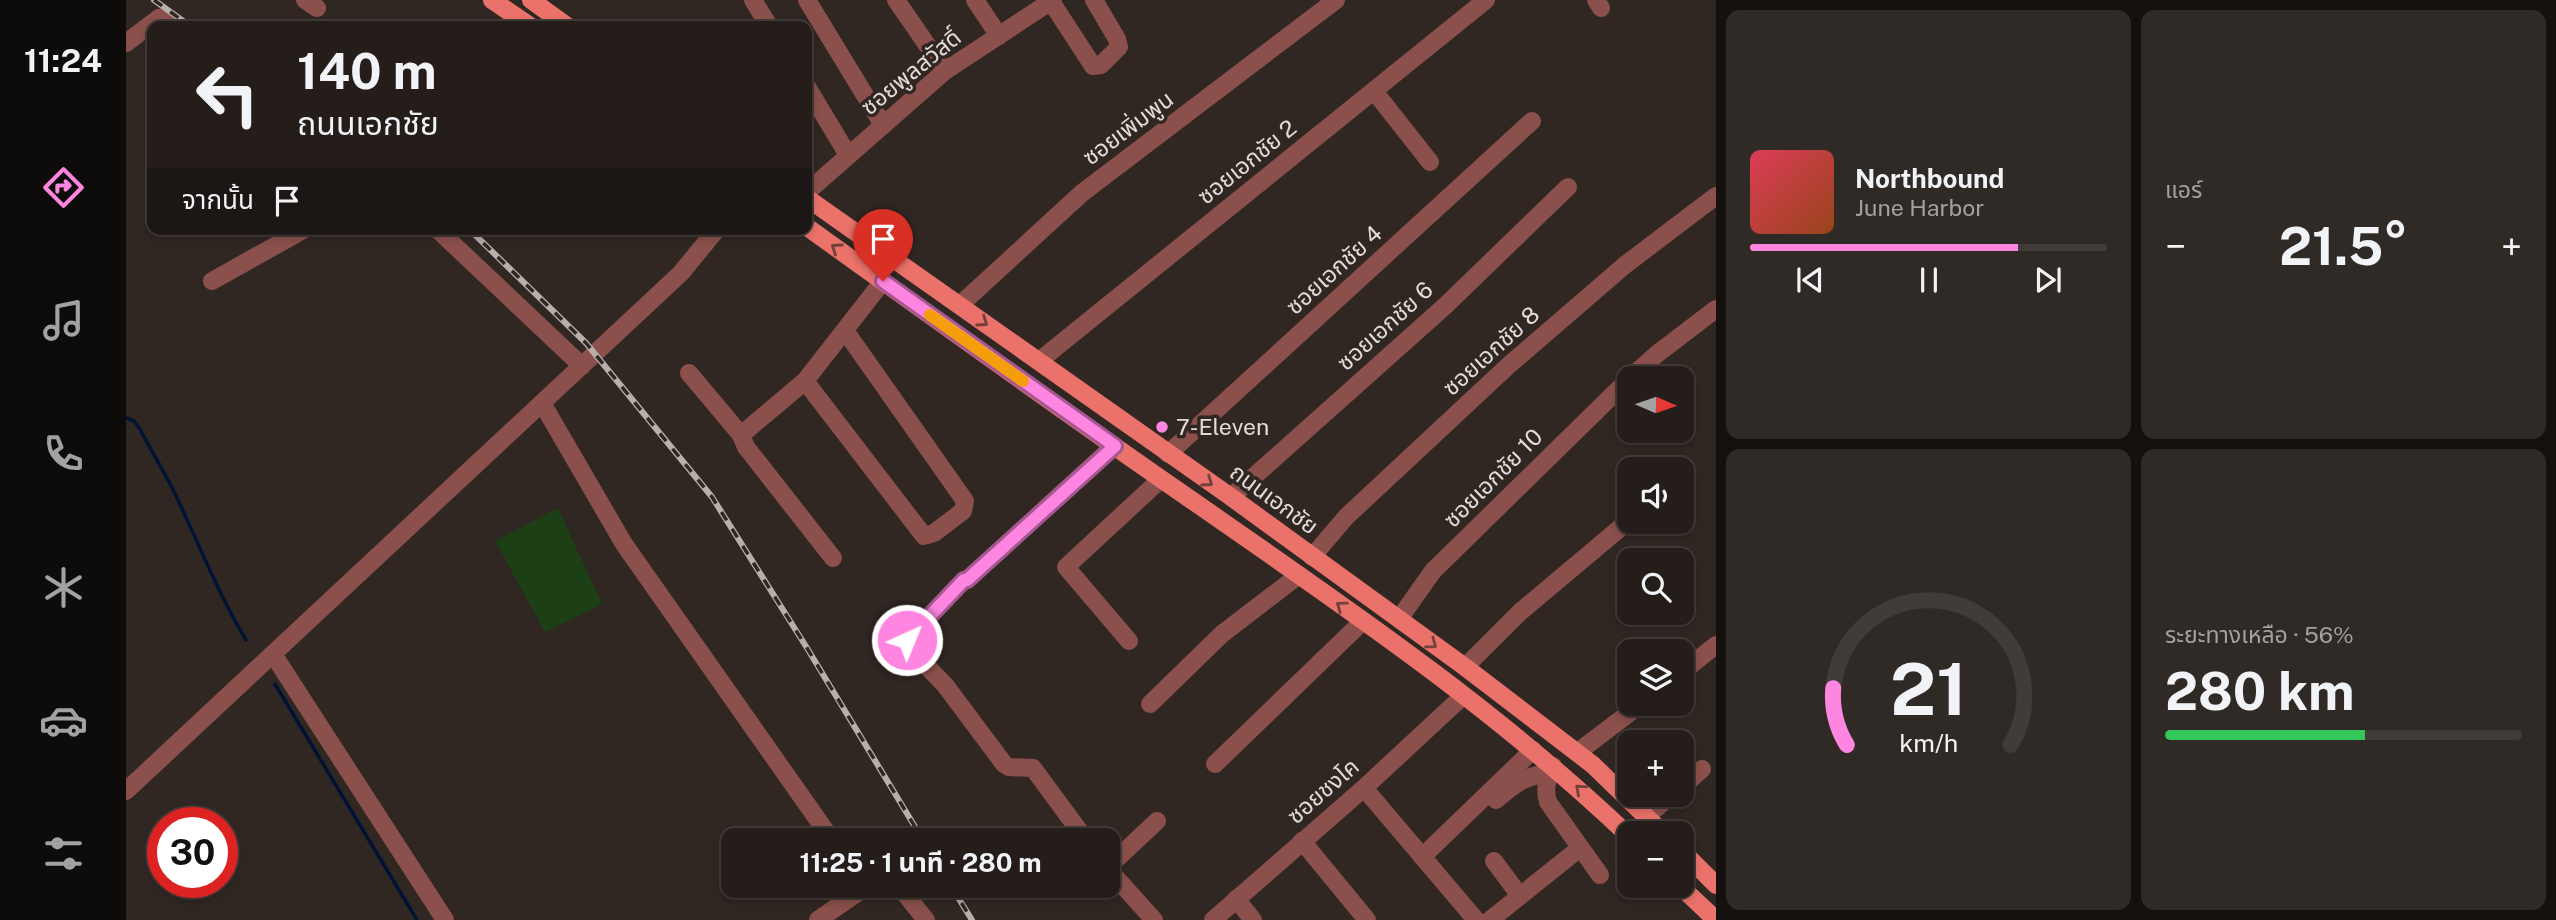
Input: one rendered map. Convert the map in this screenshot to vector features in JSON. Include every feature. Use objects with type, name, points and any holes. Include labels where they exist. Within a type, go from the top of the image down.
[{"type":"main road","points":[[492,0],[523,21]]},
{"type":"main road","points":[[536,2],[561,21]]},
{"type":"main road","name":"ถนนเอกชัย","points":[[812,201],[1231,497],[1465,667],[1578,752],[1650,821]]},
{"type":"main road","name":"ถนนเอกชัย","points":[[812,231],[1161,480],[1299,575],[1463,696],[1533,750],[1617,826]]},
{"type":"main road","points":[[1694,862],[1714,880]]},
{"type":"main road","points":[[1693,898],[1716,920]]},
{"type":"street","points":[[753,0],[766,21]]},
{"type":"street","points":[[807,0],[883,125]]},
{"type":"street","points":[[896,0],[945,71]]},
{"type":"street","points":[[975,0],[999,36]]},
{"type":"street","points":[[1051,1],[1093,66],[1101,65],[1119,47],[1094,0]]},
{"type":"street","name":"ซอยเพิ่มพูน","points":[[960,305],[1082,193],[1336,0]]},
{"type":"street","name":"ซอยเอกชัย 2","points":[[1039,361],[1486,0]]},
{"type":"street","name":"ซอยพูลสวัสดิ์","points":[[812,187],[945,71],[1051,1]]},
{"type":"street","points":[[126,43],[147,27]]},
{"type":"street","points":[[1374,91],[1430,162]]},
{"type":"street","points":[[812,96],[848,155]]},
{"type":"street","name":"ซอยเอกชัย 4","points":[[1168,454],[1532,121]]},
{"type":"street","name":"ซอยเอกชัย 6","points":[[1231,497],[1445,306],[1568,187]]},
{"type":"street","name":"ซอยเอกชัย 8","points":[[1312,557],[1346,517],[1509,365],[1625,265],[1716,196]]},
{"type":"street","points":[[212,281],[294,235]]},
{"type":"street","points":[[443,235],[582,366]]},
{"type":"street","points":[[126,791],[681,273],[713,235]]},
{"type":"street","points":[[741,435],[805,381],[883,281]]},
{"type":"street","name":"ซอยเอกชัย 10","points":[[1644,366],[1716,309]]},
{"type":"street","points":[[805,381],[923,536],[934,533],[963,511],[965,501],[846,331]]},
{"type":"street","points":[[689,373],[741,435],[746,447],[833,558]]},
{"type":"street","name":"ซอยเอกชัย 10","points":[[1399,619],[1433,571],[1617,392]]},
{"type":"street","points":[[542,403],[624,544],[824,828]]},
{"type":"street","points":[[1077,828],[1033,768],[1009,767],[1004,764],[945,685],[915,653],[907,640],[964,580],[1115,446]]},
{"type":"street","points":[[1129,641],[1066,567],[1161,480]]},
{"type":"street","points":[[1465,667],[1520,612],[1617,531]]},
{"type":"street","points":[[1150,704],[1222,634],[1299,575]]},
{"type":"street","points":[[1215,764],[1362,622]]},
{"type":"street","points":[[1694,662],[1716,645]]},
{"type":"street","points":[[273,654],[445,920]]},
{"type":"street","name":"ซอยชงโค","points":[[1213,920],[1364,788],[1463,696]]},
{"type":"street","points":[[1578,752],[1625,716]]},
{"type":"street","points":[[1422,857],[1533,750]]},
{"type":"street","points":[[1479,816],[1515,783],[1529,775],[1552,769]]},
{"type":"street","points":[[1552,769],[1545,792],[1548,802],[1600,875]]},
{"type":"street","points":[[1694,776],[1702,769]]},
{"type":"street","points":[[1364,788],[1476,920]]},
{"type":"street","points":[[1646,817],[1658,807]]},
{"type":"street","points":[[1120,856],[1157,821]]},
{"type":"street","points":[[1302,841],[1367,920]]},
{"type":"street","points":[[1490,920],[1580,848]]},
{"type":"street","points":[[1494,861],[1520,896]]},
{"type":"street","points":[[1120,882],[1154,920]]},
{"type":"street","points":[[818,920],[850,898]]},
{"type":"street","points":[[909,898],[926,920]]},
{"type":"street","points":[[1236,900],[1253,920]]},
{"type":"green space","points":[[558,508],[602,604],[545,632],[495,541]]},
{"type":"waterway","points":[[126,418],[134,421],[140,429],[169,482],[218,588],[246,640]]},
{"type":"waterway","points":[[275,684],[417,920]]},
{"type":"railway","points":[[154,0],[183,21]]},
{"type":"railway","points":[[475,235],[586,343],[712,497],[916,828]]},
{"type":"railway","points":[[958,898],[972,920]]},
{"type":"slow traffic","points":[[930,315],[1023,381]]},
{"type":"place","name":"7-Eleven","points":[[1162,427]]},
{"type":"route","points":[[883,281],[1115,446],[964,580],[907,640]]}]
